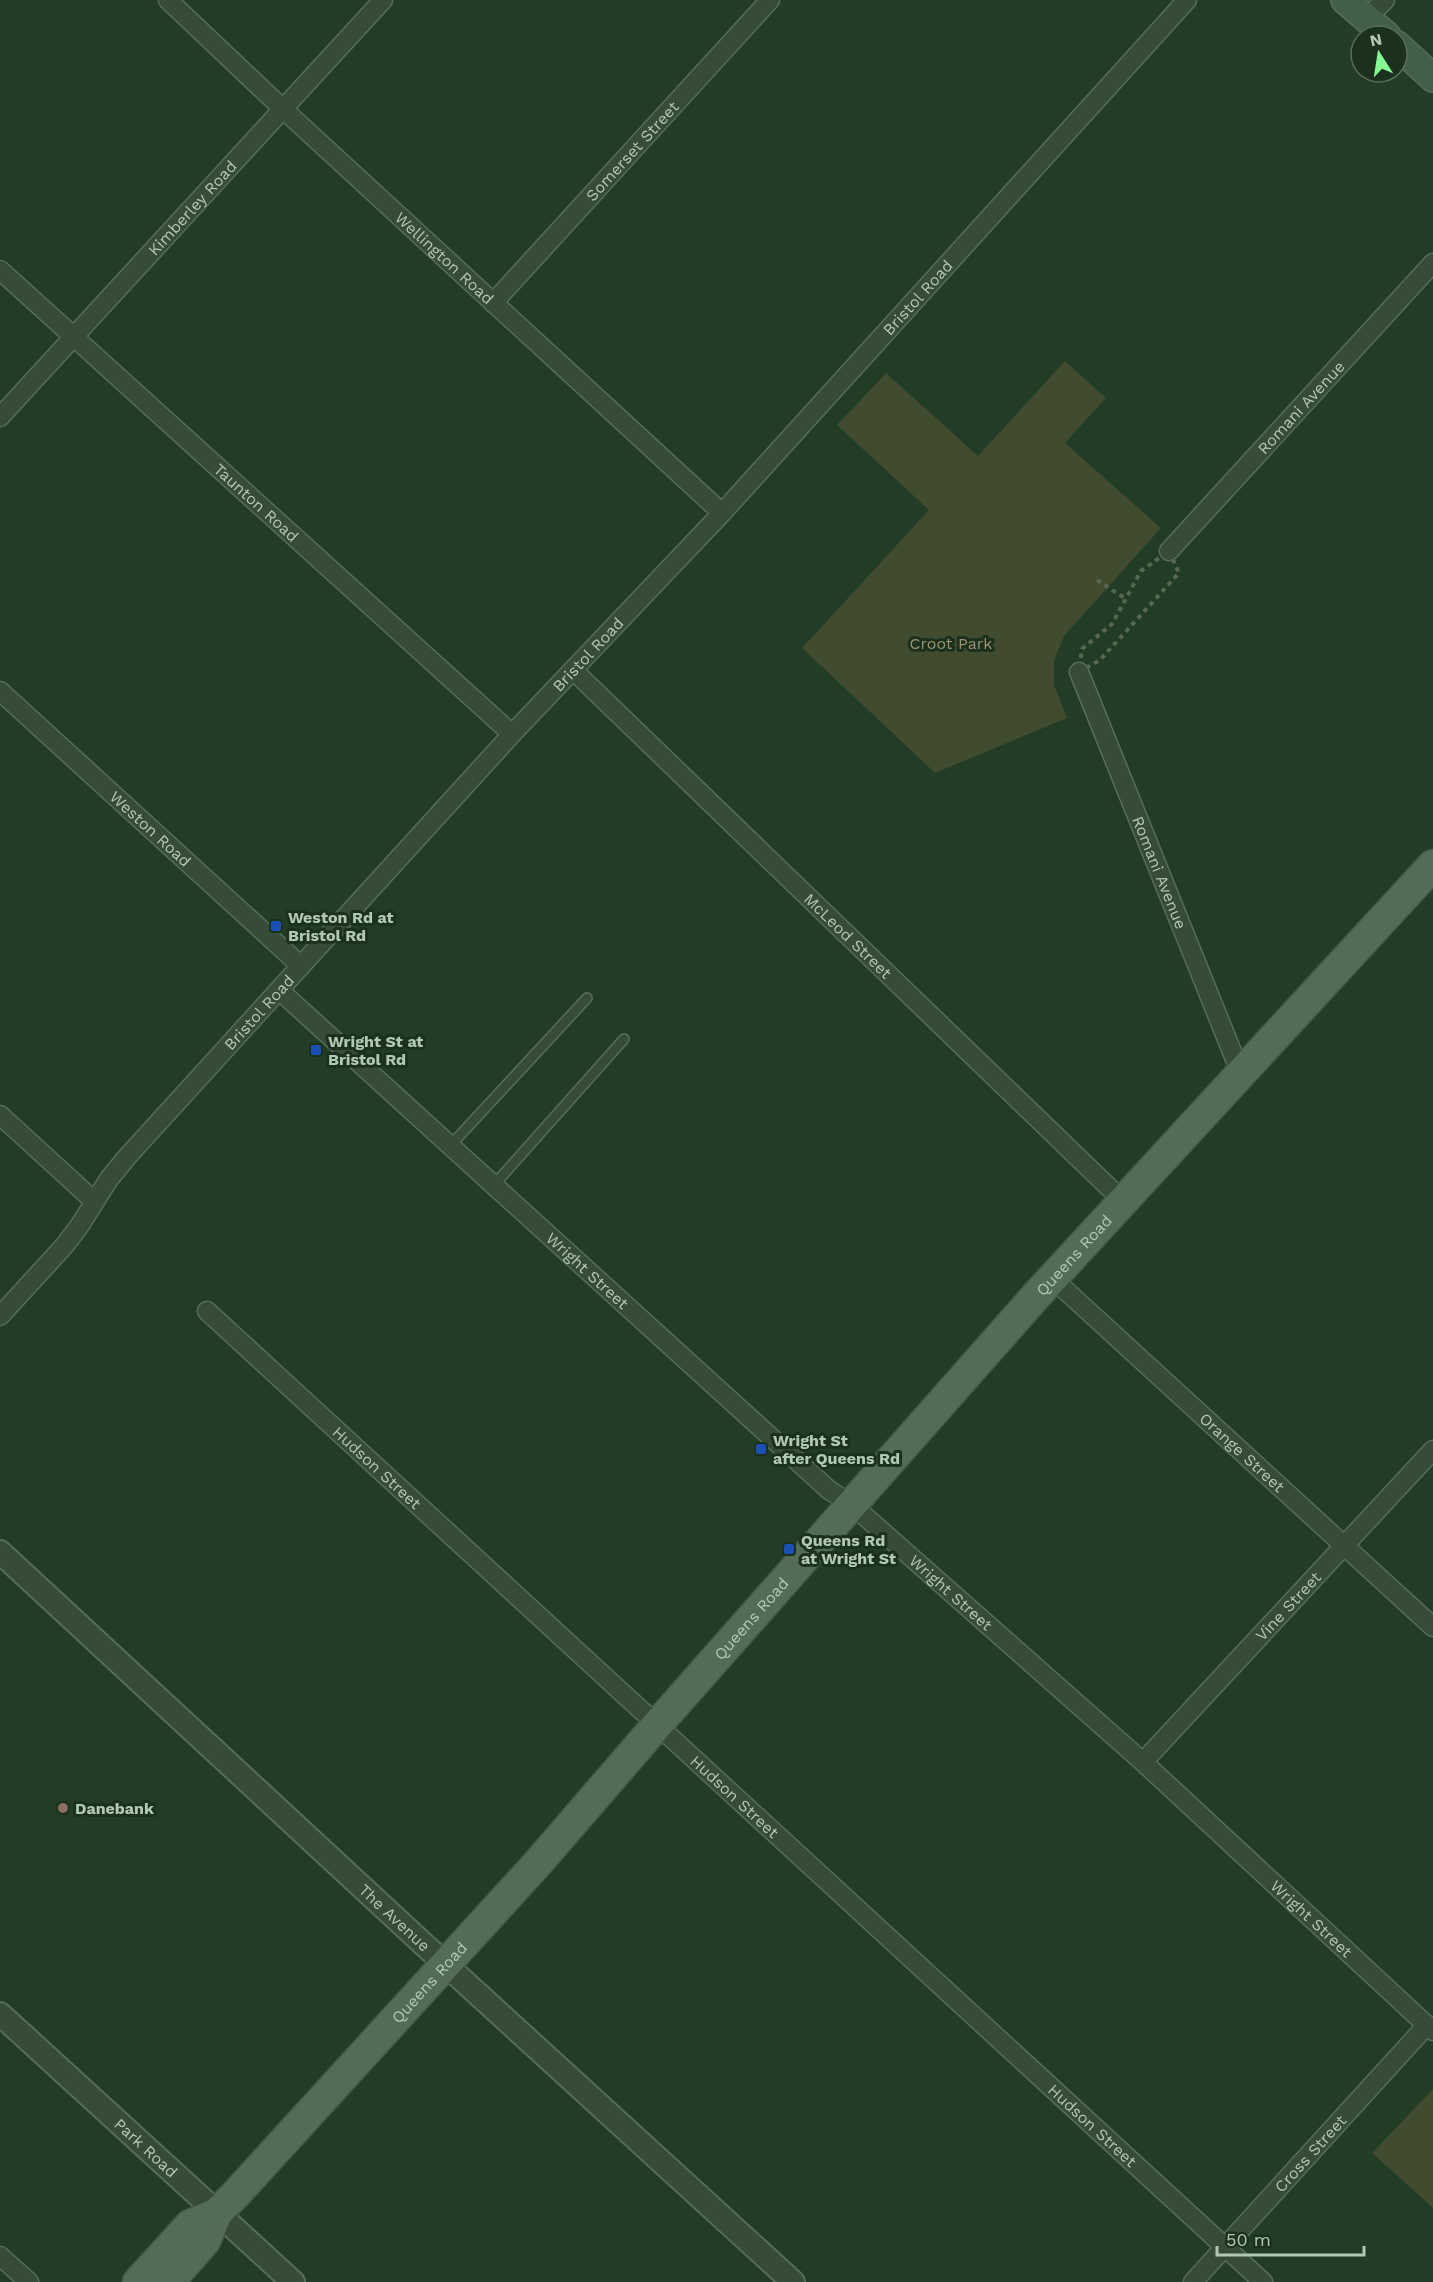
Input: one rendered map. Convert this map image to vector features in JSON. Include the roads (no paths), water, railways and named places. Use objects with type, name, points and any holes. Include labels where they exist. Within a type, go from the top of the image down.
[{"type":"main road","points":[[1346,0],[1380,18]]},
{"type":"main road","points":[[1409,56],[1433,78]]},
{"type":"main road","name":"Queens Road","points":[[169,2282],[206,2241],[217,2213],[537,1864],[1052,1278],[1433,864]]},
{"type":"main road","name":"Queens Road","points":[[138,2282],[190,2225],[217,2213]]},
{"type":"street","name":"Wellington Road","points":[[168,0],[283,109],[722,513]]},
{"type":"street","name":"Kimberley Road","points":[[0,417],[383,0]]},
{"type":"street","name":"Somerset Street","points":[[493,303],[770,0]]},
{"type":"street","name":"Bristol Road","points":[[0,1316],[80,1225],[94,1201],[127,1156],[512,734],[722,513],[1187,0]]},
{"type":"street","name":"Romani Avenue","points":[[1169,551],[1433,263]]},
{"type":"street","name":"Taunton Road","points":[[0,270],[512,734]]},
{"type":"street","name":"McLeod Street","points":[[574,671],[1123,1201]]},
{"type":"street","name":"Romani Avenue","points":[[1079,672],[1241,1074]]},
{"type":"street","name":"Weston Road","points":[[0,691],[301,966]]},
{"type":"street","name":"Wright Street","points":[[279,990],[829,1490],[851,1504],[1143,1762],[1430,2028]]},
{"type":"street","points":[[0,1115],[94,1201]]},
{"type":"street","name":"Orange Street","points":[[1052,1278],[1433,1627]]},
{"type":"street","name":"Hudson Street","points":[[207,1311],[1263,2282]]},
{"type":"street","name":"Vine Street","points":[[1143,1762],[1433,1450]]},
{"type":"street","name":"The Avenue","points":[[0,1552],[793,2282]]},
{"type":"street","name":"Park Road","points":[[0,2014],[292,2282]]},
{"type":"street","name":"Cross Street","points":[[1193,2282],[1430,2028]]},
{"type":"street","points":[[0,2256],[29,2282]]},
{"type":"lane","points":[[450,1146],[587,998]]},
{"type":"lane","points":[[494,1185],[624,1039]]},
{"type":"place","name":"Weston Rd at Bristol Rd","points":[[276,926]]},
{"type":"place","name":"Wright St at Bristol Rd","points":[[316,1050]]},
{"type":"place","name":"Wright St after Queens Rd","points":[[761,1449]]},
{"type":"place","name":"Queens Rd at Wright St","points":[[789,1549]]},
{"type":"place","name":"Danebank","points":[[63,1808]]},
{"type":"park label","name":"Croot Park","points":[[951,643]]}]
